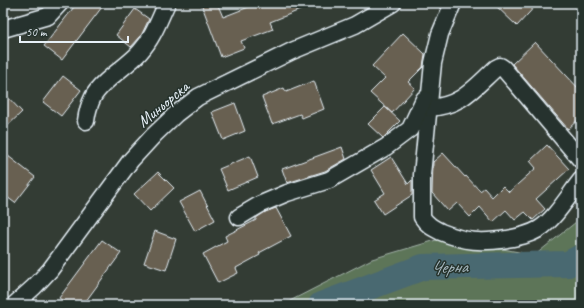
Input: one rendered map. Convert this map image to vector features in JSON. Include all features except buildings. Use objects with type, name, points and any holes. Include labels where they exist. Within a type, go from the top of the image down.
[{"type":"street","points":[[3,29],[48,16],[60,3]]},
{"type":"street","points":[[86,121],[93,96],[106,82],[140,53],[149,42],[167,3]]},
{"type":"street","name":"Миньорска","points":[[14,305],[50,270],[131,160],[176,114],[205,94],[292,51],[355,24],[393,3]]},
{"type":"street","points":[[453,3],[440,34],[433,63],[430,87],[422,175],[422,217],[427,225],[456,238],[474,241],[487,242],[523,236],[540,228],[562,206],[581,180]]},
{"type":"street","points":[[428,108],[442,107],[455,102],[500,66],[581,160]]},
{"type":"street","points":[[239,217],[261,204],[287,193],[329,180],[400,138],[415,122],[430,87]]},
{"type":"green space","points":[[581,218],[581,305],[282,305],[372,259],[443,238],[535,255]]},
{"type":"waterway","name":"Черна","points":[[321,305],[423,267],[568,264],[581,257]]}]
